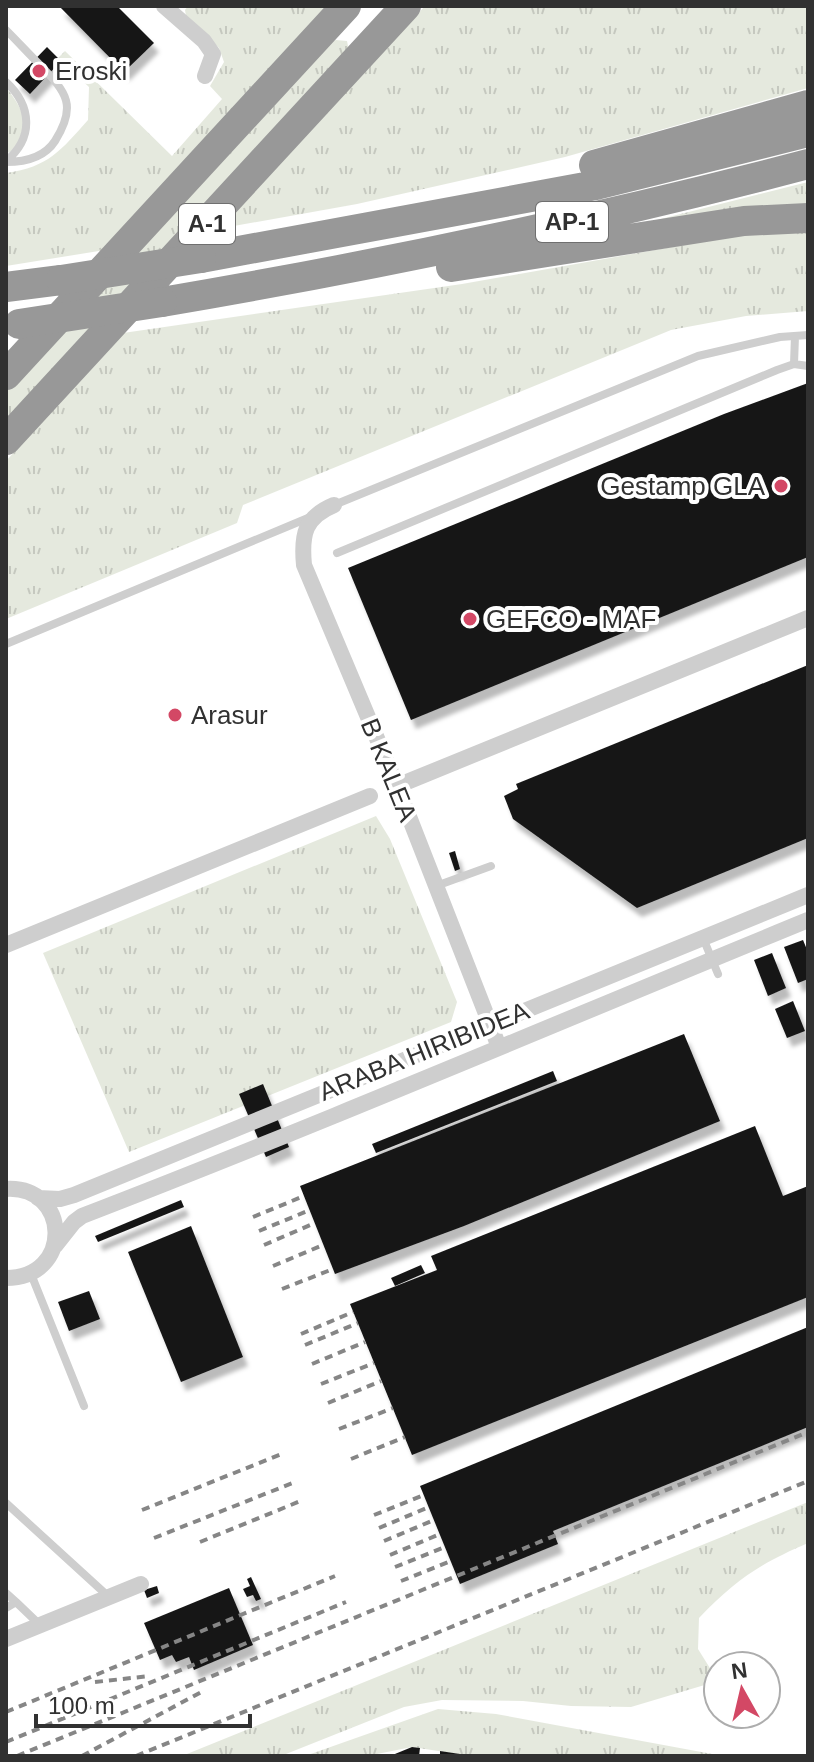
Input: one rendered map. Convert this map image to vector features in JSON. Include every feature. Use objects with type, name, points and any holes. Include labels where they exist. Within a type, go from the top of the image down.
[{"type":"highway","name":"A-1","points":[[6,375],[346,6]]},
{"type":"highway","name":"A-1","points":[[6,440],[406,6]]},
{"type":"highway","points":[[478,206],[546,178],[808,105]]},
{"type":"highway","name":"AP-1","points":[[6,287],[201,258],[596,185],[808,132]]},
{"type":"highway","name":"AP-1","points":[[13,325],[334,273],[684,196],[808,164]]},
{"type":"highway","points":[[334,273],[417,272],[744,221],[808,218]]},
{"type":"street","points":[[171,8],[213,54],[205,76]]},
{"type":"street","points":[[313,516],[334,505]]},
{"type":"street","name":"B KALEA","points":[[313,516],[302,546],[304,565],[397,786],[499,1047]]},
{"type":"street","points":[[397,786],[808,618]]},
{"type":"street","points":[[6,945],[370,796]]},
{"type":"street","name":"ARABA HIRIBIDEA","points":[[38,1198],[60,1199],[74,1195],[808,895]]},
{"type":"street","name":"ARABA HIRIBIDEA","points":[[31,1274],[42,1266],[74,1222],[82,1216],[277,1141],[499,1047],[715,966],[808,920]]},
{"type":"street","points":[[6,1189],[25,1191],[48,1207],[54,1219],[55,1246]]},
{"type":"street","points":[[6,1278],[31,1274]]},
{"type":"street","points":[[6,1639],[141,1584]]},
{"type":"lane","points":[[6,30],[61,87],[67,104],[65,125],[50,148],[25,162],[6,161]]},
{"type":"lane","points":[[6,82],[26,109],[28,132],[18,151],[6,161]]},
{"type":"lane","points":[[334,505],[698,356],[808,335]]},
{"type":"lane","points":[[794,364],[795,336]]},
{"type":"lane","points":[[337,553],[794,364],[808,366]]},
{"type":"lane","points":[[6,644],[269,537],[313,516]]},
{"type":"lane","points":[[436,886],[491,866]]},
{"type":"lane","points":[[703,938],[715,966]]},
{"type":"lane","points":[[31,1274],[84,1406]]},
{"type":"lane","points":[[6,1503],[109,1598]]},
{"type":"lane","points":[[6,1593],[41,1626]]},
{"type":"lane","points":[[6,1608],[16,1602]]},
{"type":"green space","points":[[188,6],[329,6],[105,250],[6,266],[6,173],[44,162],[88,120],[89,87],[58,58],[65,51],[172,156],[222,99],[210,86],[224,62],[219,48],[186,16]]},
{"type":"green space","points":[[425,6],[808,6],[808,88],[565,157],[357,204],[217,229]]},
{"type":"green space","points":[[336,40],[347,41],[349,51],[6,426],[6,390],[324,44]]},
{"type":"green space","points":[[6,88],[22,113],[24,131],[22,140],[6,154]]},
{"type":"green space","points":[[808,182],[808,207],[621,229]]},
{"type":"green space","points":[[757,232],[808,232],[808,311],[746,316],[671,330],[243,505],[237,523],[6,619],[6,461],[123,333],[462,284]]},
{"type":"green space","points":[[376,816],[390,839],[457,1002],[451,1022],[129,1152],[43,953]]},
{"type":"green space","points":[[808,1502],[808,1543],[749,1574],[699,1618],[702,1686],[631,1707],[442,1700],[404,1707],[281,1756],[182,1756]]},
{"type":"green space","points":[[438,1709],[496,1714],[723,1756],[471,1756],[412,1747],[367,1756],[305,1756]]},
{"type":"building","points":[[59,6],[117,6],[154,43],[124,72]]},
{"type":"building","points":[[47,47],[61,61],[30,94],[15,80]]},
{"type":"building","points":[[808,383],[808,557],[411,720],[348,568],[724,414]]},
{"type":"building","points":[[808,665],[808,838],[637,908],[513,819],[504,796],[518,789],[516,784]]},
{"type":"building","points":[[455,851],[460,869],[455,871],[449,853]]},
{"type":"building","points":[[803,940],[808,952],[808,979],[798,983],[784,947]]},
{"type":"building","points":[[772,953],[786,988],[768,996],[754,960]]},
{"type":"building","points":[[793,1001],[805,1031],[787,1038],[775,1009]]},
{"type":"building","points":[[684,1034],[720,1121],[464,1226],[335,1274],[300,1186]]},
{"type":"building","points":[[553,1071],[557,1081],[376,1153],[372,1144]]},
{"type":"building","points":[[263,1084],[289,1147],[266,1157],[239,1094]]},
{"type":"building","points":[[755,1126],[783,1196],[808,1186],[808,1297],[412,1455],[350,1304],[437,1270],[431,1256]]},
{"type":"building","points":[[181,1200],[184,1207],[98,1242],[95,1236]]},
{"type":"building","points":[[191,1226],[243,1357],[181,1382],[128,1252]]},
{"type":"building","points":[[421,1265],[425,1273],[395,1286],[391,1278]]},
{"type":"building","points":[[89,1291],[100,1319],[69,1331],[58,1302]]},
{"type":"building","points":[[808,1327],[808,1427],[553,1531],[558,1544],[460,1584],[420,1486]]},
{"type":"building","points":[[251,1577],[261,1599],[256,1601],[253,1595],[247,1597],[243,1589],[250,1586],[247,1579]]},
{"type":"building","points":[[157,1586],[159,1593],[147,1598],[144,1590]]},
{"type":"building","points":[[229,1588],[253,1645],[194,1670],[189,1657],[176,1662],[172,1655],[160,1660],[144,1623]]},
{"type":"building","points":[[412,1747],[420,1748],[419,1756],[390,1756]]},
{"type":"building","points":[[440,1751],[460,1754],[460,1756],[440,1756]]},
{"type":"railway","points":[[253,1217],[304,1196]]},
{"type":"railway","points":[[259,1231],[310,1210]]},
{"type":"railway","points":[[264,1245],[315,1223]]},
{"type":"railway","points":[[273,1266],[323,1245]]},
{"type":"railway","points":[[282,1289],[333,1269]]},
{"type":"railway","points":[[301,1334],[353,1312]]},
{"type":"railway","points":[[305,1345],[358,1323]]},
{"type":"railway","points":[[312,1364],[365,1342]]},
{"type":"railway","points":[[321,1384],[374,1363]]},
{"type":"railway","points":[[328,1403],[381,1381]]},
{"type":"railway","points":[[339,1429],[393,1408]]},
{"type":"railway","points":[[17,1756],[808,1432]]},
{"type":"railway","points":[[351,1459],[405,1437]]},
{"type":"railway","points":[[142,1510],[284,1453]]},
{"type":"railway","points":[[136,1756],[808,1481]]},
{"type":"railway","points":[[154,1538],[295,1482]]},
{"type":"railway","points":[[374,1515],[424,1495]]},
{"type":"railway","points":[[200,1542],[303,1500]]},
{"type":"railway","points":[[379,1528],[429,1507]]},
{"type":"railway","points":[[384,1541],[434,1520]]},
{"type":"railway","points":[[390,1555],[440,1534]]},
{"type":"railway","points":[[395,1567],[445,1547]]},
{"type":"railway","points":[[401,1581],[451,1561]]},
{"type":"railway","points":[[6,1712],[335,1576]]},
{"type":"railway","points":[[6,1742],[346,1602]]},
{"type":"railway","points":[[95,1682],[150,1676]]},
{"type":"railway","points":[[82,1756],[205,1690]]},
{"type":"place","name":"Eroski","points":[[39,71]]},
{"type":"place","name":"Gestamp GLA","points":[[781,486]]},
{"type":"place","name":"GEFCO - MAF","points":[[470,619]]},
{"type":"place","name":"Arasur","points":[[175,715]]}]
